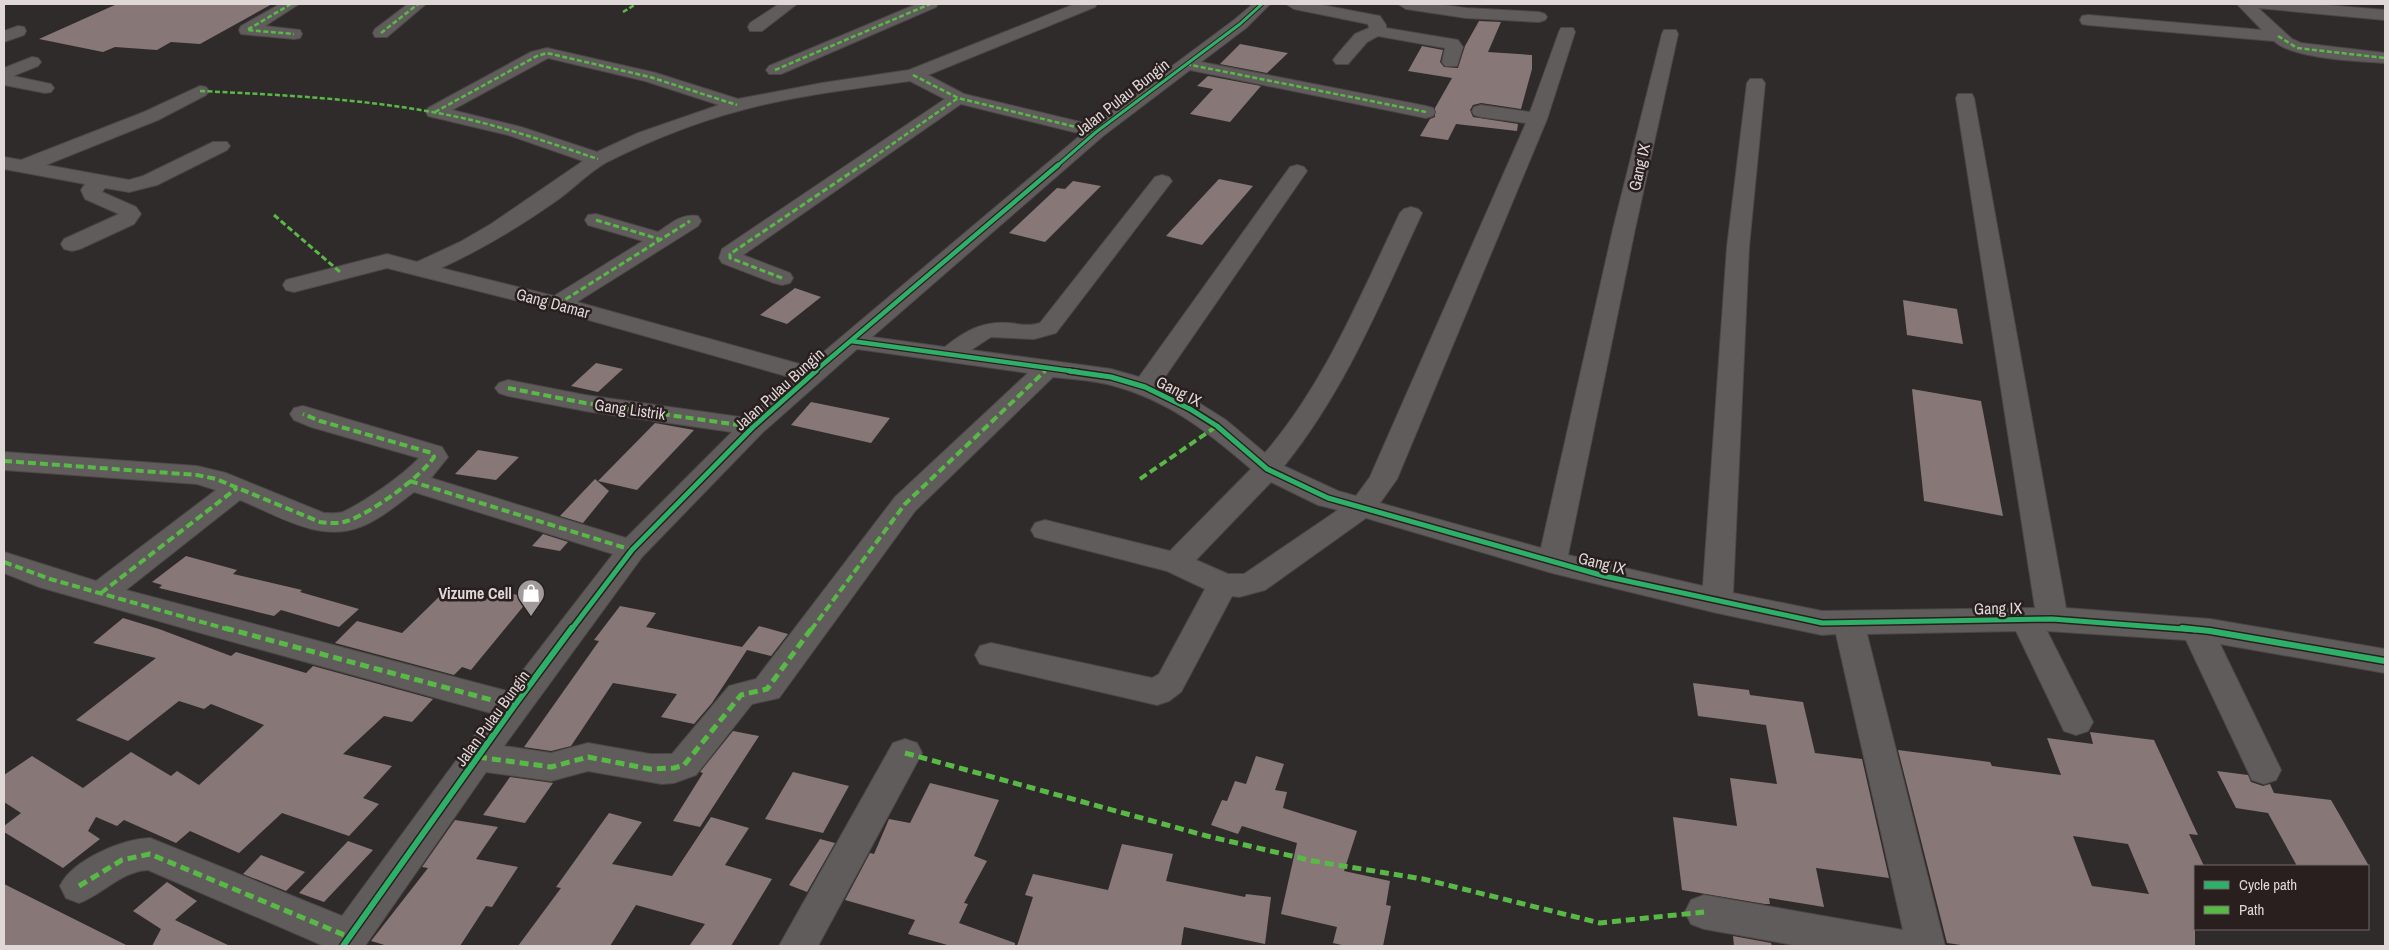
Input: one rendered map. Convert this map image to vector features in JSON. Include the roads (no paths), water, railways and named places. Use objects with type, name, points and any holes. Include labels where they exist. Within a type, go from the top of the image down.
[{"type":"street","points":[[291,4],[247,30],[294,34]]},
{"type":"street","points":[[381,33],[418,4]]},
{"type":"street","points":[[756,27],[789,4]]},
{"type":"street","points":[[775,70],[930,4]]},
{"type":"street","points":[[422,268],[468,247],[499,229],[550,196],[598,159],[644,138],[737,104],[822,88],[913,75],[1089,4]]},
{"type":"street","name":"Jalan Pulau Bungin","points":[[346,942],[514,706],[632,550],[753,427],[811,374],[938,269],[1096,132],[1253,14],[1262,4]]},
{"type":"street","points":[[1294,4],[1374,20],[1378,25],[1376,31]]},
{"type":"street","points":[[1406,4],[1466,13],[1539,17]]},
{"type":"street","points":[[2245,4],[2278,36],[2297,48],[2385,58]]},
{"type":"street","points":[[2263,4],[2385,15]]},
{"type":"street","points":[[2088,20],[2278,36]]},
{"type":"street","points":[[1342,60],[1361,38],[1376,31],[1452,44],[1454,47],[1451,62]]},
{"type":"street","points":[[1045,530],[1176,563],[1223,584],[1239,586],[1254,582],[1363,507],[1383,479],[1538,119],[1567,32]]},
{"type":"street","name":"Gang IX","points":[[1552,563],[1624,229],[1670,34]]},
{"type":"street","points":[[598,159],[514,131],[435,112],[537,56],[548,53],[650,77],[737,104]]},
{"type":"street","points":[[4,74],[32,62]]},
{"type":"street","points":[[1186,64],[1426,112]]},
{"type":"street","points":[[913,75],[958,98],[1096,132]]},
{"type":"street","points":[[4,80],[45,88]]},
{"type":"street","points":[[1717,602],[1738,247],[1756,82]]},
{"type":"street","points":[[13,165],[151,116],[200,91]]},
{"type":"street","points":[[782,278],[730,258],[730,254],[845,178],[958,98]]},
{"type":"street","points":[[1965,98],[2039,619],[2076,722]]},
{"type":"street","points":[[1481,111],[1538,119]]},
{"type":"street","points":[[13,165],[119,186],[139,185],[220,146]]},
{"type":"street","points":[[1145,387],[1297,172]]},
{"type":"street","points":[[951,354],[975,335],[990,330],[1039,333],[1048,328],[1162,181]]},
{"type":"street","points":[[72,244],[126,219],[130,214],[129,211],[92,195],[91,190],[99,182]]},
{"type":"street","points":[[1176,563],[1267,469],[1301,428],[1338,366],[1411,213]]},
{"type":"street","points":[[596,220],[659,239]]},
{"type":"street","points":[[558,304],[690,221]]},
{"type":"street","name":"Gang Damar","points":[[294,285],[387,261],[422,268],[558,304],[811,374]]},
{"type":"street","name":"Gang IX","points":[[851,341],[1111,377],[1145,387],[1190,409],[1217,426],[1267,469],[1319,494],[1552,563],[1797,619],[1822,623],[2039,619],[2109,622],[2196,630],[2385,661]]},
{"type":"street","points":[[478,757],[551,767],[557,767],[584,757],[660,770],[674,770],[684,765],[741,695],[748,692],[761,692],[767,689],[905,504],[1048,368]]},
{"type":"street","name":"Gang Listrik","points":[[508,388],[585,403],[753,427]]},
{"type":"street","points":[[4,461],[198,475],[216,479],[320,522],[336,523],[354,518],[410,481],[427,467],[434,455],[320,421],[303,414]]},
{"type":"street","points":[[410,481],[632,550]]},
{"type":"street","points":[[101,593],[237,488]]},
{"type":"street","points":[[4,562],[50,579],[514,706]]},
{"type":"street","points":[[992,655],[1158,692],[1170,683],[1223,584]]},
{"type":"street","points":[[1848,623],[1926,946]]},
{"type":"street","points":[[2196,630],[2264,770]]},
{"type":"street","points":[[798,946],[905,753]]},
{"type":"street","points":[[79,886],[126,857],[137,853],[150,854],[346,942]]},
{"type":"street","points":[[1704,912],[1898,946]]},
{"type":"place","name":"Vizume Cell","points":[[531,617]]}]
